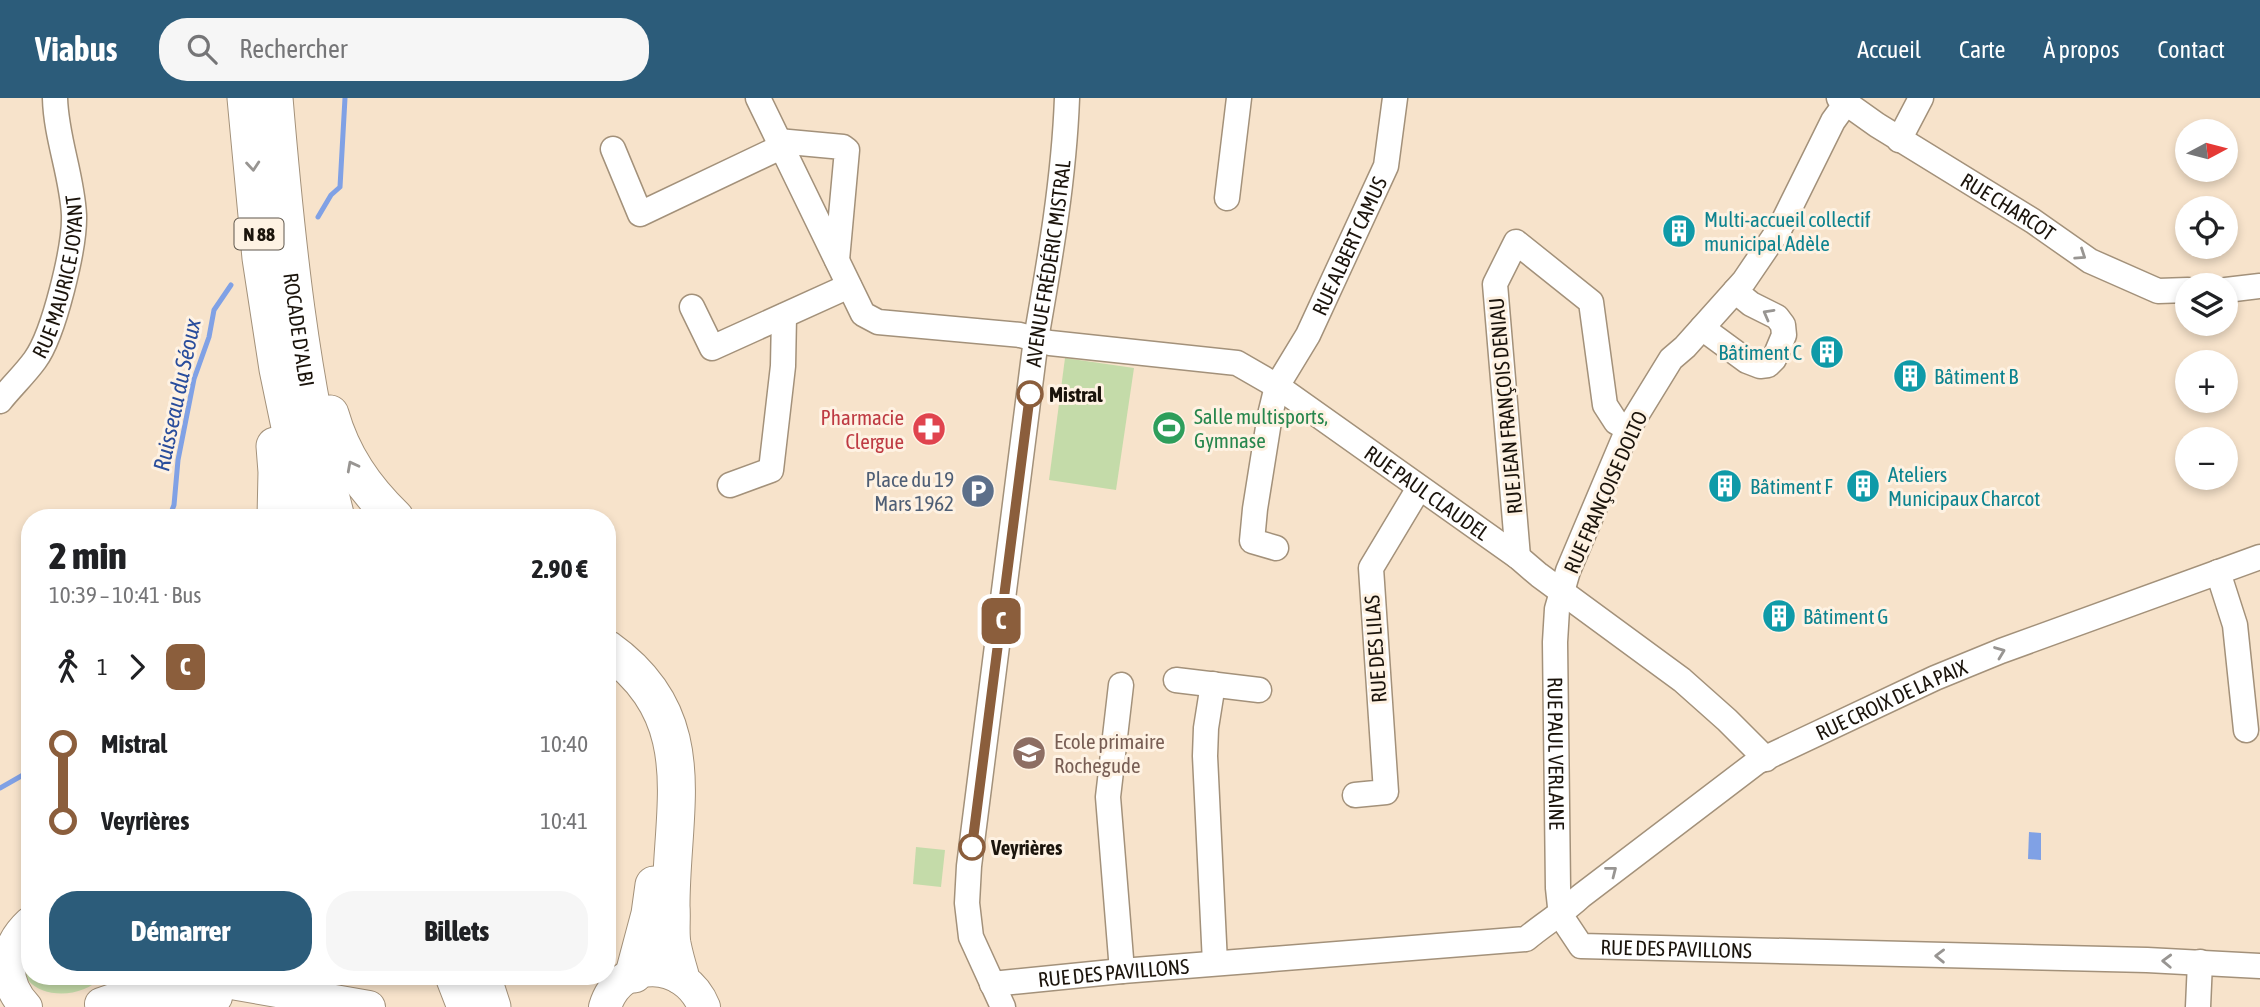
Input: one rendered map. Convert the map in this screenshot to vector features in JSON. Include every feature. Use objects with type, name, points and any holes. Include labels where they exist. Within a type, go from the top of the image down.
[{"type":"highway","name":"ROCADE D'ALBI","points":[[246,98],[261,258],[289,359],[315,426],[334,509]]},
{"type":"highway","name":"ROCADE D'ALBI","points":[[274,98],[285,228],[289,359],[308,509]]},
{"type":"highway","points":[[276,509],[277,472],[270,399],[289,359],[324,394],[336,433],[355,473],[387,509]]},
{"type":"highway","points":[[616,655],[652,693],[664,716],[676,752],[678,788],[671,879],[672,942],[680,975]]},
{"type":"highway","points":[[616,677],[644,711],[657,746],[660,783],[656,865],[650,914],[634,974]]},
{"type":"highway","points":[[469,985],[489,997]]},
{"type":"main road","points":[[14,940],[8,959],[8,973],[15,1001]]},
{"type":"main road","points":[[603,1006],[615,988],[634,974],[646,970],[680,975],[693,987],[704,1007]]},
{"type":"main road","points":[[243,985],[369,1007]]},
{"type":"main road","points":[[104,996],[177,990],[275,1007]]},
{"type":"street","name":"RUE MAURICE JOYANT","points":[[0,401],[36,358],[58,300],[71,247],[74,215],[55,121],[55,98]]},
{"type":"street","name":"RUE PAUL CLAUDEL","points":[[758,98],[863,314],[878,322],[1020,335],[1050,343],[1237,363],[1278,386],[1518,557],[1561,592],[1682,680],[1766,759]]},
{"type":"street","name":"AVENUE FRÉDÉRIC MISTRAL","points":[[1003,1007],[969,928],[969,866],[1036,339],[1054,223],[1067,98]]},
{"type":"street","points":[[1227,198],[1239,98]]},
{"type":"street","name":"RUE ALBERT CAMUS","points":[[1276,548],[1252,541],[1270,415],[1278,386],[1314,323],[1386,166],[1395,98]]},
{"type":"street","points":[[1899,140],[1921,98]]},
{"type":"street","name":"RUE CHARCOT","points":[[1842,100],[1899,140],[2032,221],[2090,261],[2158,291],[2175,290]]},
{"type":"street","name":"RUE FRANÇOISE DOLTO","points":[[1561,592],[1628,429],[1671,359],[1735,291],[1780,228],[1842,100]]},
{"type":"street","points":[[613,149],[640,214],[780,144],[843,147],[847,150],[837,261]]},
{"type":"street","name":"RUE JEAN FRANÇOIS DENIAU","points":[[1518,557],[1495,284],[1516,242],[1591,302],[1605,405],[1616,422],[1628,429]]},
{"type":"street","points":[[692,307],[712,348],[849,286]]},
{"type":"street","points":[[2238,289],[2260,286]]},
{"type":"street","points":[[1702,328],[1747,361],[1760,366],[1768,365],[1774,359],[1784,335],[1783,325],[1777,317],[1751,304],[1735,291]]},
{"type":"street","points":[[730,485],[771,470],[783,366],[784,316]]},
{"type":"street","name":"RUE DES LILAS","points":[[1355,795],[1386,792],[1371,568],[1419,488]]},
{"type":"street","name":"RUE CROIX DE LA PAIX","points":[[1560,916],[1581,896],[1758,762],[2001,651],[2260,557]]},
{"type":"street","points":[[2218,572],[2235,625],[2246,730]]},
{"type":"street","name":"RUE PAUL VERLAINE","points":[[1560,916],[1556,867],[1555,642],[1561,592]]},
{"type":"street","points":[[1176,680],[1259,690]]},
{"type":"street","points":[[1213,684],[1205,756],[1215,963]]},
{"type":"street","points":[[1121,685],[1108,797],[1122,971]]},
{"type":"street","name":"RUE DES PAVILLONS","points":[[992,984],[1215,963],[1526,939],[1548,921],[1560,916],[1581,946],[2200,962],[2260,966]]},
{"type":"street","points":[[2198,1007],[2200,962]]},
{"type":"green space","points":[[1065,358],[1134,368],[1116,490],[1049,480]]},
{"type":"green space","points":[[916,847],[945,850],[941,887],[913,884]]},
{"type":"green space","points":[[33,985],[91,985],[76,992],[45,991]]},
{"type":"water","points":[[2029,832],[2041,833],[2041,860],[2028,859]]},
{"type":"waterway","name":"Ruisseau du Séoux","points":[[318,217],[331,195],[340,187],[345,98]]},
{"type":"waterway","name":"Ruisseau du Séoux","points":[[172,509],[178,460],[194,379],[209,337],[214,310],[231,285]]},
{"type":"waterway","name":"Ruisseau du Séoux","points":[[0,788],[21,776]]},
{"type":"bus line","name":"C","points":[[972,847],[1030,394]]},
{"type":"place","name":"Multi-accueil collectif municipal Adèle","points":[[1679,231]]},
{"type":"place","name":"Bâtiment C","points":[[1827,352]]},
{"type":"place","name":"Bâtiment B","points":[[1910,376]]},
{"type":"place","name":"Mistral","points":[[1030,394]]},
{"type":"place","name":"Salle multisports, Gymnase","points":[[1169,428]]},
{"type":"place","name":"Pharmacie Clergue","points":[[929,429]]},
{"type":"place","name":"Bâtiment F","points":[[1725,486]]},
{"type":"place","name":"Ateliers Municipaux Charcot","points":[[1863,486]]},
{"type":"place","name":"Place du 19 Mars 1962","points":[[978,491]]},
{"type":"place","name":"Bâtiment G","points":[[1779,616]]},
{"type":"place","name":"Ecole primaire Rochegude","points":[[1029,753]]},
{"type":"place","name":"Veyrières","points":[[972,847]]}]
